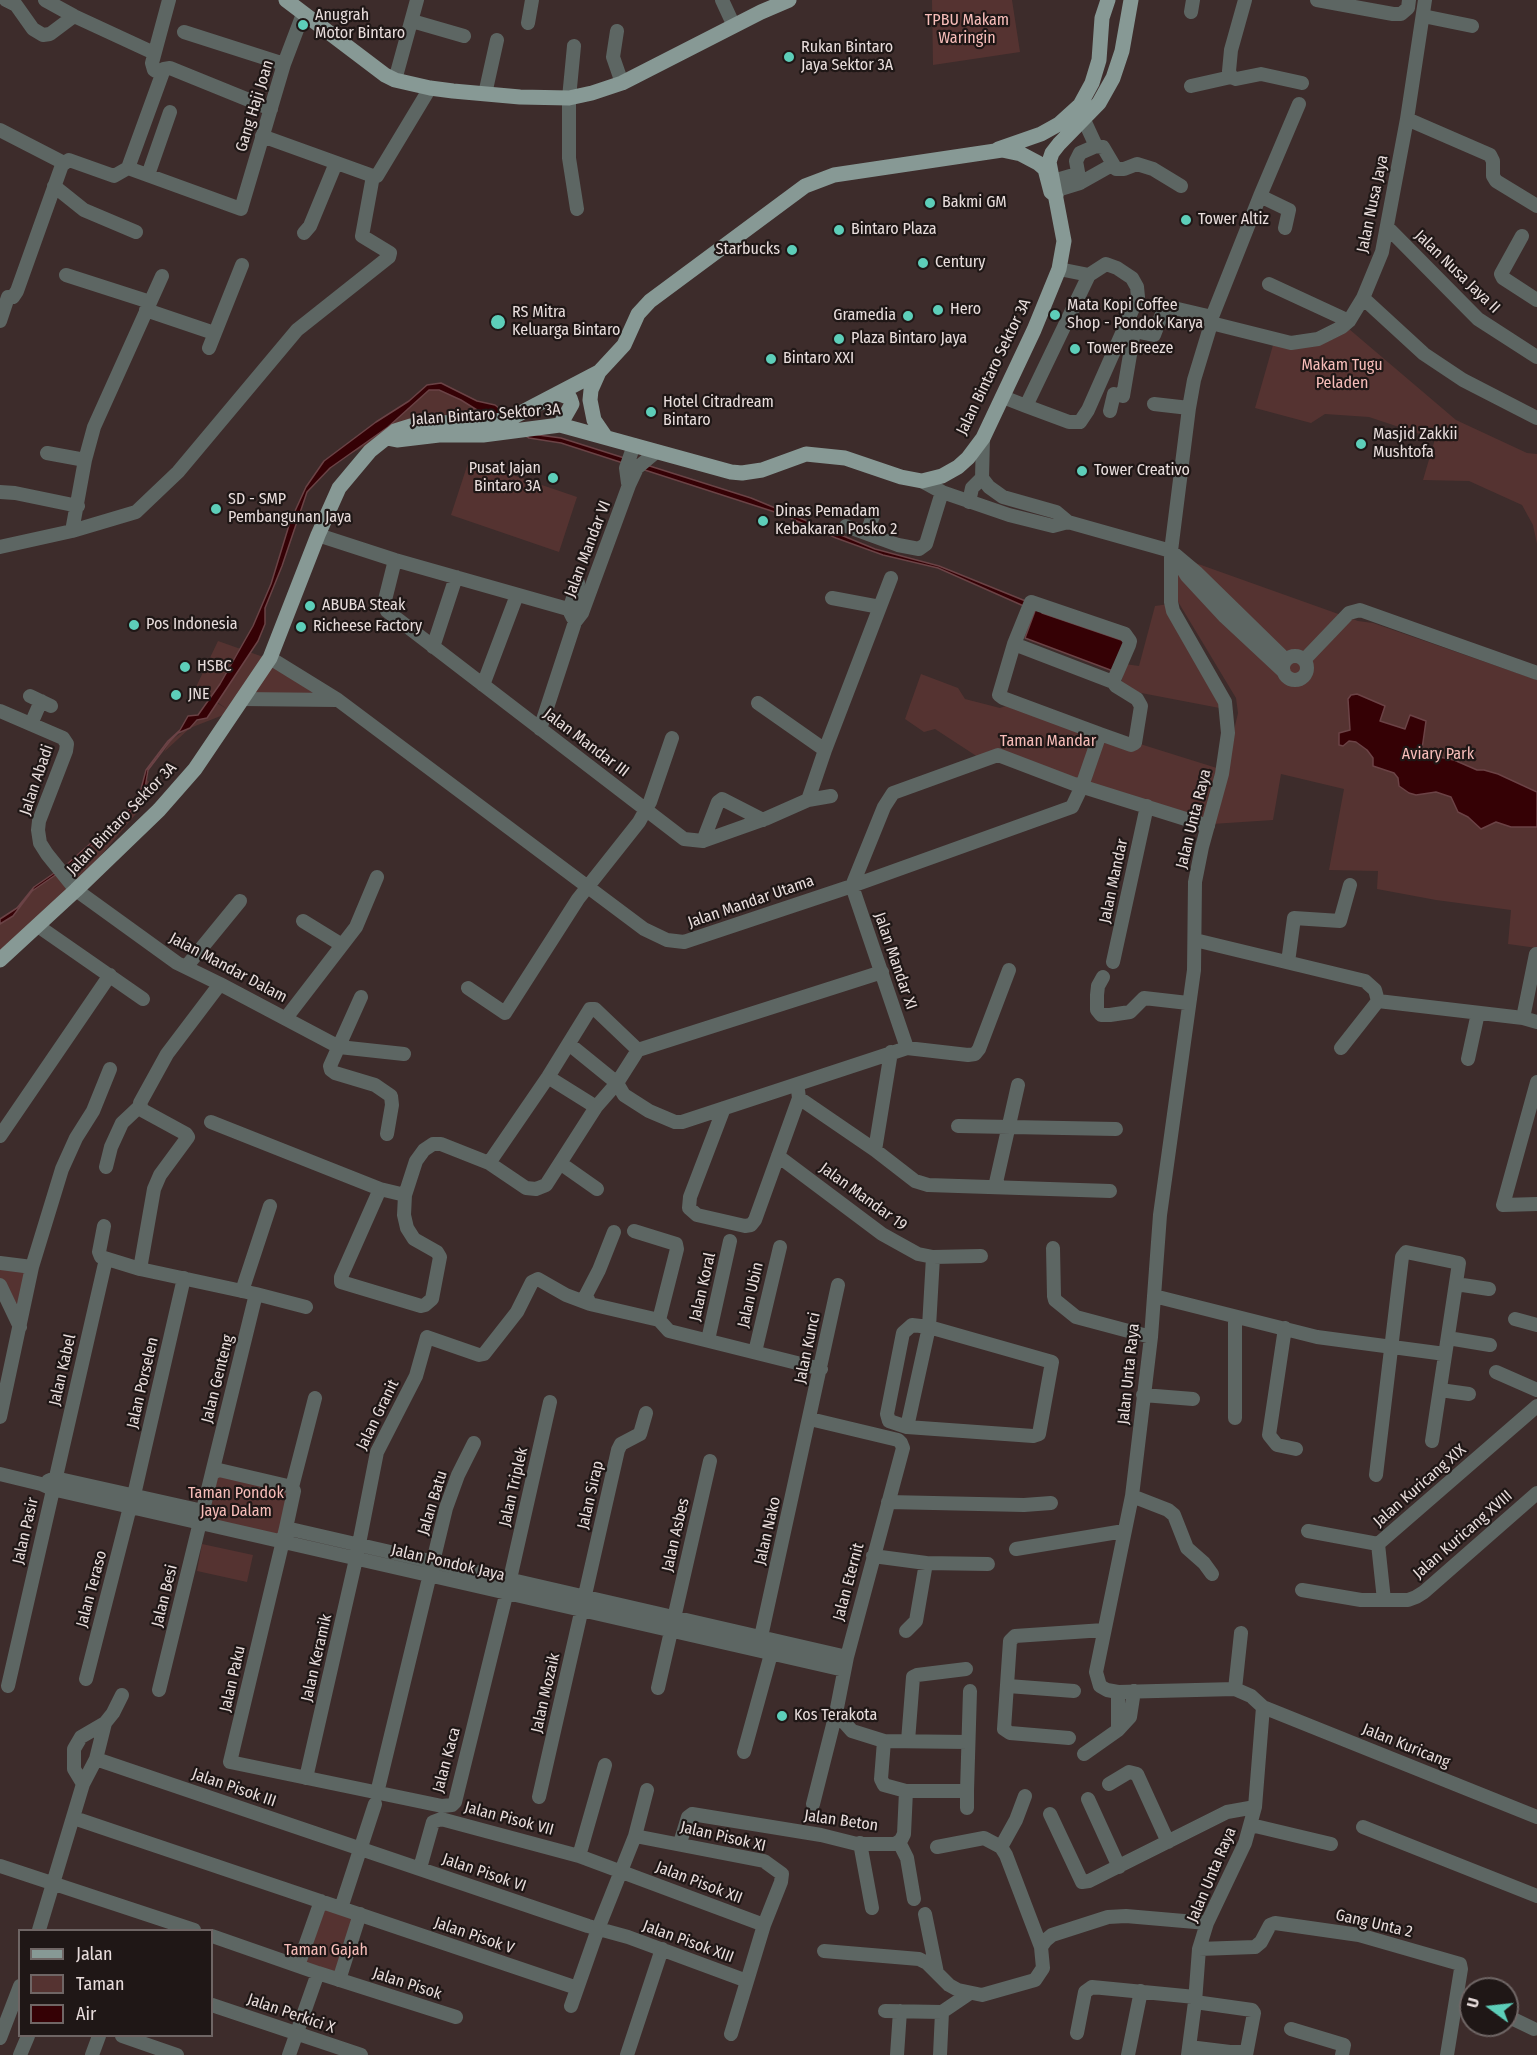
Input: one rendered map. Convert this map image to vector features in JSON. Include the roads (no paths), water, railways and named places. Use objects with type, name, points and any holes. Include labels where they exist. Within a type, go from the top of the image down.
[{"type":"main road","points":[[286,0],[385,75],[395,80],[430,88],[485,94],[568,98],[622,83],[734,26],[772,3],[789,0]]},
{"type":"main road","name":"Jalan Bintaro Sektor 3A","points":[[992,151],[1041,134],[1059,124],[1080,105],[1092,83],[1099,60],[1102,18],[1107,0]]},
{"type":"main road","name":"Jalan Bintaro Sektor 3A","points":[[387,438],[397,440],[439,435],[483,435],[560,425],[604,436],[653,455],[722,471],[742,473],[762,470],[806,454],[824,454],[922,481],[942,476],[968,458],[983,438],[1034,330],[1059,268],[1064,241],[1049,162],[1052,153],[1099,103],[1113,78],[1122,51],[1131,0]]},
{"type":"main road","points":[[1102,18],[1115,17],[1126,23]]},
{"type":"main road","name":"Jalan Bintaro Sektor 3A","points":[[0,960],[159,810],[195,769],[270,658],[339,488],[370,451],[395,431],[435,423],[496,421],[513,417],[599,372],[624,345],[638,314],[650,301],[805,186],[834,175],[1002,150],[1021,154],[1038,163],[1045,170],[1052,192],[1054,189]]},
{"type":"main road","points":[[599,372],[594,381],[590,400],[594,420],[604,436]]},
{"type":"main road","points":[[560,394],[570,398],[572,404],[560,425]]},
{"type":"street","points":[[6,0],[16,5],[33,29],[43,35],[50,34],[74,16]]},
{"type":"street","points":[[45,0],[154,53]]},
{"type":"street","points":[[161,74],[152,66],[169,0]]},
{"type":"street","points":[[395,80],[417,0]]},
{"type":"street","points":[[528,23],[532,0]]},
{"type":"street","points":[[722,0],[734,26]]},
{"type":"street","points":[[1231,78],[1230,50],[1245,0]]},
{"type":"street","points":[[1317,0],[1401,14],[1408,8],[1409,0]]},
{"type":"street","name":"Jalan Nusa Jaya","points":[[1110,411],[1114,394],[1123,396],[1134,331],[1154,335],[1165,306],[1211,320],[1215,324],[1271,340],[1291,343],[1318,339],[1349,321],[1363,298],[1382,252],[1407,119],[1425,0]]},
{"type":"street","name":"Gang Haji Joan","points":[[148,175],[241,209],[284,64],[303,14]]},
{"type":"street","points":[[1423,16],[1472,26]]},
{"type":"street","points":[[412,21],[464,36]]},
{"type":"street","points":[[617,31],[613,57],[622,83]]},
{"type":"street","points":[[184,32],[284,64]]},
{"type":"street","points":[[485,94],[497,40]]},
{"type":"street","points":[[574,46],[568,98],[569,158],[577,209]]},
{"type":"street","points":[[128,168],[164,69],[170,68],[271,109]]},
{"type":"street","points":[[1191,86],[1261,74],[1302,83]]},
{"type":"street","points":[[262,136],[373,176],[380,173],[430,88]]},
{"type":"street","points":[[1299,104],[1211,320],[1194,380],[1189,408],[1171,551],[1186,576],[1254,646],[1285,666],[1289,678],[1302,678],[1308,668],[1305,659]]},
{"type":"street","points":[[0,321],[4,296],[13,297],[17,291],[64,163],[69,160],[114,176],[128,168],[148,175],[170,112]]},
{"type":"street","points":[[1407,119],[1490,155],[1496,181],[1537,206]]},
{"type":"street","points":[[1084,120],[1096,146]]},
{"type":"street","points":[[0,130],[64,163]]},
{"type":"street","points":[[1079,179],[1075,165],[1080,153],[1096,146],[1103,147],[1116,169],[1124,169],[1137,164],[1153,169],[1181,186]]},
{"type":"street","points":[[304,233],[310,226],[336,163]]},
{"type":"street","points":[[1054,189],[1113,165]]},
{"type":"street","points":[[0,547],[72,531],[136,512],[178,472],[297,330],[389,256],[390,253],[362,236],[373,176]]},
{"type":"street","points":[[54,186],[84,210],[136,232]]},
{"type":"street","points":[[1260,196],[1289,210],[1285,228]]},
{"type":"street","name":"Jalan Nusa Jaya II","points":[[1387,227],[1478,319],[1537,357]]},
{"type":"street","points":[[1522,236],[1501,274],[1503,278],[1537,300]]},
{"type":"street","points":[[209,348],[242,264]]},
{"type":"street","points":[[1003,397],[1026,406],[1069,422],[1080,422],[1088,410],[1138,297],[1137,287],[1132,278],[1106,264],[1089,275],[1026,406]]},
{"type":"street","points":[[1059,268],[1089,275]]},
{"type":"street","points":[[66,275],[214,333]]},
{"type":"street","points":[[72,531],[85,460],[102,407],[162,276]]},
{"type":"street","points":[[1269,284],[1349,321]]},
{"type":"street","points":[[1363,298],[1424,354],[1463,380],[1537,418]]},
{"type":"street","points":[[1154,404],[1189,408]]},
{"type":"street","points":[[983,438],[982,478],[989,488],[1003,497],[1056,512],[1068,522],[1171,551]]},
{"type":"street","name":"Jalan Mandar VI","points":[[540,729],[575,615],[628,485],[633,449]]},
{"type":"street","points":[[47,453],[85,460]]},
{"type":"street","name":"Jalan Mandar VI","points":[[632,468],[653,455]]},
{"type":"street","points":[[969,502],[972,488],[982,478]]},
{"type":"street","points":[[922,481],[942,492],[1009,515],[1053,526],[1068,522]]},
{"type":"street","points":[[0,492],[78,506]]},
{"type":"street","points":[[846,526],[898,546],[919,549],[926,544],[942,492]]},
{"type":"street","points":[[867,533],[874,513]]},
{"type":"street","points":[[318,535],[517,595],[575,615]]},
{"type":"street","name":"Jalan Unta Raya","points":[[1118,1692],[1100,1686],[1097,1679],[1097,1664],[1132,1496],[1169,1138],[1183,1057],[1188,1003],[1194,970],[1195,882],[1224,762],[1228,733],[1225,702],[1173,611],[1171,551]]},
{"type":"street","name":"Jalan Mandar III","points":[[395,560],[385,606],[387,611],[684,838],[703,841]]},
{"type":"street","points":[[433,646],[456,577]]},
{"type":"street","points":[[808,800],[891,578]]},
{"type":"street","name":"Jalan Mandar VI","points":[[575,615],[578,583]]},
{"type":"street","points":[[483,685],[517,595]]},
{"type":"street","points":[[832,598],[880,607]]},
{"type":"street","points":[[1014,644],[1113,682],[1137,699],[1141,706],[1135,743],[1131,745],[999,695],[1014,644],[1029,606],[1035,602],[1125,634],[1130,640],[1129,645],[1113,682]]},
{"type":"street","points":[[1305,659],[1349,613],[1360,610],[1537,673]]},
{"type":"street","points":[[1285,666],[1293,655],[1305,659]]},
{"type":"street","name":"Jalan Mandar Utama","points":[[270,658],[338,700],[644,929],[667,940],[684,942],[1065,811],[1072,807],[1082,786],[1100,734]]},
{"type":"street","points":[[242,699],[338,700]]},
{"type":"street","points":[[31,724],[41,701]]},
{"type":"street","points":[[758,703],[825,750]]},
{"type":"street","name":"Jalan Abadi","points":[[0,711],[63,738],[67,744],[39,821],[38,830],[40,843],[76,890]]},
{"type":"street","points":[[468,988],[505,1013],[588,886],[639,822],[646,810],[672,738]]},
{"type":"street","points":[[852,886],[884,807],[892,793],[996,755],[1082,786],[1208,826]]},
{"type":"street","points":[[703,841],[763,820],[808,800],[831,796]]},
{"type":"street","points":[[703,841],[718,802],[722,799],[763,820]]},
{"type":"street","name":"Jalan Mandar","points":[[1113,962],[1146,806]]},
{"type":"street","points":[[286,1018],[361,918],[377,877]]},
{"type":"street","points":[[1288,962],[1294,918],[1340,921],[1350,885]]},
{"type":"street","name":"Jalan Mandar XI","points":[[852,886],[907,1048]]},
{"type":"street","name":"Jalan Mandar Dalam","points":[[76,890],[177,963],[339,1047]]},
{"type":"street","points":[[186,967],[240,901]]},
{"type":"street","points":[[303,921],[342,945]]},
{"type":"street","points":[[38,926],[143,999]]},
{"type":"street","points":[[1195,940],[1365,981],[1375,990],[1378,1001]]},
{"type":"street","points":[[1378,1001],[1530,1020],[1536,954]]},
{"type":"street","points":[[569,1044],[617,1083],[624,1095],[650,1112],[675,1122],[682,1122],[907,1048],[975,1054],[1009,970]]},
{"type":"street","points":[[380,1189],[341,1277],[341,1282],[421,1306],[432,1299],[440,1257],[437,1252],[414,1239],[407,1228],[404,1215],[405,1195],[416,1161],[424,1150],[433,1144],[441,1144],[489,1163],[526,1188],[536,1189],[546,1185],[596,1107],[617,1083],[638,1050],[882,972]]},
{"type":"street","points":[[0,1136],[110,975]]},
{"type":"street","points":[[1103,977],[1098,986],[1097,995],[1097,1010],[1101,1015],[1110,1016],[1130,1012],[1144,998],[1188,1003]]},
{"type":"street","points":[[106,1167],[111,1147],[122,1124],[140,1107],[144,1094],[167,1054],[220,984]]},
{"type":"street","points":[[361,997],[330,1066],[331,1071],[375,1085],[391,1096],[392,1105],[387,1134]]},
{"type":"street","points":[[1341,1048],[1378,1001]]},
{"type":"street","points":[[489,1163],[548,1077],[590,1009],[592,1008],[638,1050]]},
{"type":"street","points":[[1468,1059],[1478,1013]]},
{"type":"street","points":[[339,1047],[404,1054]]},
{"type":"street","points":[[875,1150],[891,1052]]},
{"type":"street","points":[[0,1417],[32,1268],[62,1169],[76,1138],[93,1111],[110,1069]]},
{"type":"street","points":[[548,1077],[596,1107]]},
{"type":"street","points":[[1537,1082],[1503,1204],[1537,1204]]},
{"type":"street","points":[[724,1108],[690,1197],[689,1208],[697,1215],[745,1226],[751,1225],[799,1098],[798,1083]]},
{"type":"street","points":[[994,1186],[1018,1085]]},
{"type":"street","points":[[799,1098],[875,1150],[915,1181],[928,1185],[1110,1191]]},
{"type":"street","points":[[140,1107],[188,1137],[160,1175],[154,1189],[140,1269]]},
{"type":"street","points":[[211,1122],[380,1189],[405,1195]]},
{"type":"street","points":[[958,1126],[1116,1129]]},
{"type":"street","name":"Jalan Mandar 19","points":[[778,1156],[882,1234],[918,1254],[933,1257],[981,1256]]},
{"type":"street","points":[[560,1163],[597,1189]]},
{"type":"street","name":"Jalan Genteng","points":[[202,1517],[249,1292],[270,1206]]},
{"type":"street","points":[[104,1226],[99,1255],[106,1259],[306,1307]]},
{"type":"street","points":[[634,1231],[676,1244],[677,1249],[659,1320]]},
{"type":"street","points":[[614,1232],[586,1295],[591,1304],[659,1320],[669,1331],[821,1369]]},
{"type":"street","name":"Jalan Koral","points":[[708,1340],[730,1241]]},
{"type":"street","name":"Jalan Ubin","points":[[755,1352],[780,1247]]},
{"type":"street","points":[[1053,1248],[1055,1300],[1076,1317],[1150,1337]]},
{"type":"street","points":[[1376,1475],[1403,1254],[1411,1252],[1459,1263],[1432,1441]]},
{"type":"street","points":[[907,1427],[929,1327],[933,1257]]},
{"type":"street","name":"Jalan Kabel","points":[[48,1484],[106,1259]]},
{"type":"street","points":[[0,1263],[32,1268]]},
{"type":"street","name":"Jalan Porselen","points":[[132,1501],[184,1278]]},
{"type":"street","name":"Jalan Granit","points":[[358,1544],[376,1452],[416,1376],[427,1337],[480,1355],[484,1354],[517,1312],[532,1282],[537,1279],[566,1295],[591,1304]]},
{"type":"street","points":[[1456,1284],[1489,1289]]},
{"type":"street","points":[[0,1285],[20,1327]]},
{"type":"street","name":"Jalan Kunci","points":[[810,1419],[838,1285]]},
{"type":"street","points":[[1154,1296],[1317,1337],[1445,1354]]},
{"type":"street","points":[[1234,1418],[1235,1317]]},
{"type":"street","points":[[1515,1319],[1537,1325]]},
{"type":"street","points":[[912,1325],[929,1327],[1052,1362],[1041,1431],[1033,1436],[907,1427],[892,1423],[887,1419],[903,1333],[912,1325]]},
{"type":"street","points":[[1285,1328],[1269,1435],[1277,1445],[1296,1449]]},
{"type":"street","points":[[1448,1338],[1490,1345]]},
{"type":"street","points":[[1496,1372],[1537,1390]]},
{"type":"street","points":[[1440,1390],[1469,1395]]},
{"type":"street","points":[[1143,1395],[1193,1399]]},
{"type":"street","name":"Jalan Paku","points":[[306,1778],[230,1762],[283,1542],[294,1491],[292,1487],[315,1398]]},
{"type":"street","name":"Jalan Triplek","points":[[508,1586],[550,1402]]},
{"type":"street","name":"Jalan Kuricang XIX","points":[[1308,1532],[1378,1544],[1537,1406]]},
{"type":"street","name":"Jalan Sirap","points":[[584,1604],[618,1450],[621,1444],[640,1434],[646,1413]]},
{"type":"street","name":"Jalan Eternit","points":[[810,1419],[902,1443],[902,1453],[845,1663]]},
{"type":"street","name":"Jalan Nako","points":[[744,1752],[810,1419]]},
{"type":"street","name":"Jalan Batu","points":[[341,1908],[376,1798],[451,1493],[474,1443]]},
{"type":"street","name":"Jalan Asbes","points":[[658,1688],[710,1461]]},
{"type":"street","points":[[212,1473],[219,1470],[292,1487]]},
{"type":"street","name":"Jalan Pondok Jaya","points":[[0,1474],[202,1517],[283,1542],[431,1576],[508,1586]]},
{"type":"street","name":"Jalan Pasir","points":[[8,1686],[48,1484]]},
{"type":"street","name":"Jalan Kuricang XVIII","points":[[1302,1590],[1384,1600],[1407,1599],[1424,1592],[1537,1492]]},
{"type":"street","points":[[1132,1496],[1168,1510],[1174,1515],[1187,1548],[1204,1563],[1212,1574]]},
{"type":"street","name":"Jalan Teraso","points":[[86,1679],[132,1501]]},
{"type":"street","points":[[888,1502],[1024,1505],[1051,1503]]},
{"type":"street","name":"Jalan Besi","points":[[159,1690],[202,1517]]},
{"type":"street","name":"Jalan Pondok Jaya","points":[[286,1528],[434,1562],[508,1586],[764,1647],[845,1663]]},
{"type":"street","points":[[1016,1549],[1124,1531]]},
{"type":"street","name":"Jalan Keramik","points":[[306,1778],[358,1544]]},
{"type":"street","points":[[1378,1544],[1384,1600]]},
{"type":"street","points":[[873,1556],[926,1563],[988,1564]]},
{"type":"street","points":[[906,1631],[916,1621],[926,1563]]},
{"type":"street","name":"Jalan Kaca","points":[[306,1778],[376,1798],[442,1806],[452,1805],[455,1802],[508,1586]]},
{"type":"street","name":"Jalan Mozaik","points":[[539,1797],[584,1604]]},
{"type":"street","points":[[1069,1738],[1004,1729],[1010,1641],[1014,1636],[1104,1630]]},
{"type":"street","points":[[1235,1689],[1240,1633]]},
{"type":"street","name":"Jalan Pondok Jaya","points":[[764,1647],[845,1663]]},
{"type":"street","name":"Jalan Beton","points":[[813,1804],[836,1713],[845,1663]]},
{"type":"street","points":[[908,1742],[913,1677],[966,1670]]},
{"type":"street","points":[[1008,1686],[1074,1691]]},
{"type":"street","points":[[1118,1730],[1118,1692],[1235,1689],[1251,1696],[1263,1707]]},
{"type":"street","points":[[967,1808],[970,1691]]},
{"type":"street","points":[[1084,1754],[1118,1730],[1132,1715],[1134,1691]]},
{"type":"street","points":[[83,1785],[74,1769],[75,1749],[81,1737],[105,1723],[122,1695]]},
{"type":"street","name":"Jalan Unta Raya","points":[[1189,2051],[1199,1949],[1207,1923],[1251,1826],[1255,1807],[1263,1707]]},
{"type":"street","name":"Jalan Kuricang","points":[[1263,1707],[1537,1817]]},
{"type":"street","points":[[836,1713],[852,1731],[884,1741],[968,1742]]},
{"type":"street","points":[[39,1929],[83,1785],[96,1759],[105,1723]]},
{"type":"street","points":[[830,1738],[852,1731]]},
{"type":"street","points":[[884,1741],[881,1779],[884,1785],[906,1791],[967,1791]]},
{"type":"street","name":"Jalan Pisok III","points":[[96,1759],[361,1848]]},
{"type":"street","points":[[579,1856],[605,1765]]},
{"type":"street","points":[[1109,1784],[1129,1772],[1137,1774],[1168,1842]]},
{"type":"street","points":[[571,2006],[598,1929],[635,1836],[647,1790]]},
{"type":"street","name":"Jalan Beton","points":[[680,1843],[688,1817],[692,1814],[860,1844],[895,1844],[904,1834],[906,1791]]},
{"type":"street","points":[[1001,1847],[1016,1820],[1025,1796]]},
{"type":"street","points":[[1088,1799],[1119,1867]]},
{"type":"street","points":[[1050,1814],[1082,1882],[1119,1867],[1227,1812],[1255,1807]]},
{"type":"street","name":"Jalan Pisok V","points":[[74,1818],[577,1988]]},
{"type":"street","name":"Jalan Pisok VII","points":[[420,1868],[433,1822],[441,1819],[579,1856],[622,1871]]},
{"type":"street","points":[[1251,1826],[1331,1844]]},
{"type":"street","points":[[1363,1827],[1537,1896]]},
{"type":"street","name":"Jalan Pisok XI","points":[[635,1836],[764,1861],[778,1870],[782,1874],[781,1882],[764,1926]]},
{"type":"street","points":[[824,1951],[919,1959],[927,1963],[938,1975],[958,1990],[982,1995],[997,1993],[1035,1980],[1043,1968],[1041,1947],[1006,1854],[1001,1847],[984,1839],[937,1847]]},
{"type":"street","points":[[899,1842],[907,1858],[914,1899]]},
{"type":"street","points":[[860,1844],[872,1908]]},
{"type":"street","name":"Jalan Pisok VI","points":[[361,1848],[598,1929]]},
{"type":"street","points":[[0,1866],[191,1929]]},
{"type":"street","name":"Jalan Pisok XII","points":[[622,1871],[764,1926]]},
{"type":"street","points":[[298,1965],[321,1901]]},
{"type":"street","points":[[339,1980],[360,1914]]},
{"type":"street","points":[[925,1914],[938,1975]]},
{"type":"street","points":[[1041,1947],[1052,1935],[1108,1917],[1126,1916],[1207,1923]]},
{"type":"street","name":"Gang Unta 2","points":[[1199,1949],[1255,1947],[1261,1942],[1270,1925],[1275,1923],[1359,1935],[1460,1964],[1447,2055]]},
{"type":"street","name":"Jalan Pisok XIII","points":[[598,1929],[662,1949],[747,1981],[764,1926]]},
{"type":"street","name":"Jalan Pisok","points":[[213,1936],[456,2017]]},
{"type":"street","points":[[627,2055],[662,1949]]},
{"type":"street","points":[[289,2055],[318,1973]]},
{"type":"street","points":[[731,2034],[747,1981]]},
{"type":"street","points":[[1077,2034],[1084,1992],[1092,1987],[1141,1991],[1252,2010],[1254,2013],[1246,2053],[1189,2051]]},
{"type":"street","points":[[1128,2055],[1141,1991]]},
{"type":"street","points":[[885,2011],[942,2012],[970,1993]]},
{"type":"street","points":[[0,2038],[18,1994]]},
{"type":"street","name":"Jalan Perkici X","points":[[213,2005],[361,2055]]},
{"type":"street","points":[[897,2055],[900,2011]]},
{"type":"street","points":[[940,2055],[942,2012]]},
{"type":"street","points":[[1519,2021],[1536,2029]]},
{"type":"street","points":[[1291,2029],[1344,2045],[1342,2055]]},
{"type":"street","points":[[20,2055],[28,2037]]},
{"type":"street","points":[[92,2055],[99,2037]]},
{"type":"street","points":[[124,2037],[156,2051],[177,2055]]},
{"type":"water","points":[[441,383],[477,401],[495,405],[531,434],[561,438],[751,498],[875,549],[939,566],[1028,602],[1042,609],[1042,613],[1127,642],[1113,671],[1025,638],[1035,611],[938,568],[883,555],[781,514],[561,443],[529,438],[488,412],[477,410],[439,390],[429,390],[388,427],[330,468],[307,492],[265,608],[265,624],[258,641],[207,718],[197,720],[190,728],[178,733],[148,770],[140,803],[67,867],[32,891],[13,916],[0,924],[0,919],[17,908],[34,887],[66,865],[132,807],[141,789],[146,770],[168,741],[180,730],[188,716],[198,715],[220,684],[253,626],[271,584],[290,522],[306,487],[324,461],[376,422],[409,401],[427,385]]},
{"type":"water","points":[[1357,694],[1385,706],[1380,721],[1405,729],[1410,715],[1426,721],[1422,749],[1429,755],[1454,760],[1477,770],[1498,774],[1537,792],[1537,827],[1511,827],[1496,822],[1481,829],[1468,817],[1458,812],[1451,797],[1436,792],[1416,795],[1409,793],[1399,786],[1398,778],[1394,773],[1373,766],[1373,758],[1356,742],[1349,741],[1343,746],[1339,745],[1339,733],[1350,730],[1348,699],[1351,695]]},
{"type":"place","name":"Anugrah Motor Bintaro","points":[[303,25]]},
{"type":"place","name":"Rukan Bintaro Jaya Sektor 3A","points":[[789,57]]},
{"type":"place","name":"Bakmi GM","points":[[930,203]]},
{"type":"place","name":"Tower Altiz","points":[[1186,220]]},
{"type":"place","name":"Bintaro Plaza","points":[[839,230]]},
{"type":"place","name":"Starbucks","points":[[792,250]]},
{"type":"place","name":"Century","points":[[923,263]]},
{"type":"place","name":"Hero","points":[[938,310]]},
{"type":"place","name":"Mata Kopi Coffee Shop - Pondok Karya","points":[[1055,315]]},
{"type":"place","name":"Gramedia","points":[[908,316]]},
{"type":"place","name":"RS Mitra Keluarga Bintaro","points":[[498,322]]},
{"type":"place","name":"Plaza Bintaro Jaya","points":[[839,339]]},
{"type":"place","name":"Tower Breeze","points":[[1075,349]]},
{"type":"place","name":"Bintaro XXI","points":[[771,359]]},
{"type":"place","name":"Hotel Citradream Bintaro","points":[[651,412]]},
{"type":"place","name":"Masjid Zakkii Mushtofa","points":[[1361,444]]},
{"type":"place","name":"Tower Creativo","points":[[1082,471]]},
{"type":"place","name":"Pusat Jajan Bintaro 3A","points":[[553,478]]},
{"type":"place","name":"SD - SMP Pembangunan Jaya","points":[[216,509]]},
{"type":"place","name":"Dinas Pemadam Kebakaran Posko 2","points":[[763,521]]},
{"type":"place","name":"ABUBA Steak","points":[[310,606]]},
{"type":"place","name":"Pos Indonesia","points":[[134,625]]},
{"type":"place","name":"Richeese Factory","points":[[301,627]]},
{"type":"place","name":"HSBC","points":[[185,667]]},
{"type":"place","name":"JNE","points":[[176,695]]},
{"type":"place","name":"Kos Terakota","points":[[782,1716]]},
{"type":"park label","name":"TPBU Makam Waringin","points":[[967,30]]},
{"type":"park label","name":"Makam Tugu Peladen","points":[[1342,375]]},
{"type":"park label","name":"Taman Mandar","points":[[1048,742]]},
{"type":"park label","name":"Aviary Park","points":[[1438,755]]},
{"type":"park label","name":"Taman Pondok Jaya Dalam","points":[[236,1503]]},
{"type":"park label","name":"Taman Gajah","points":[[326,1951]]}]
